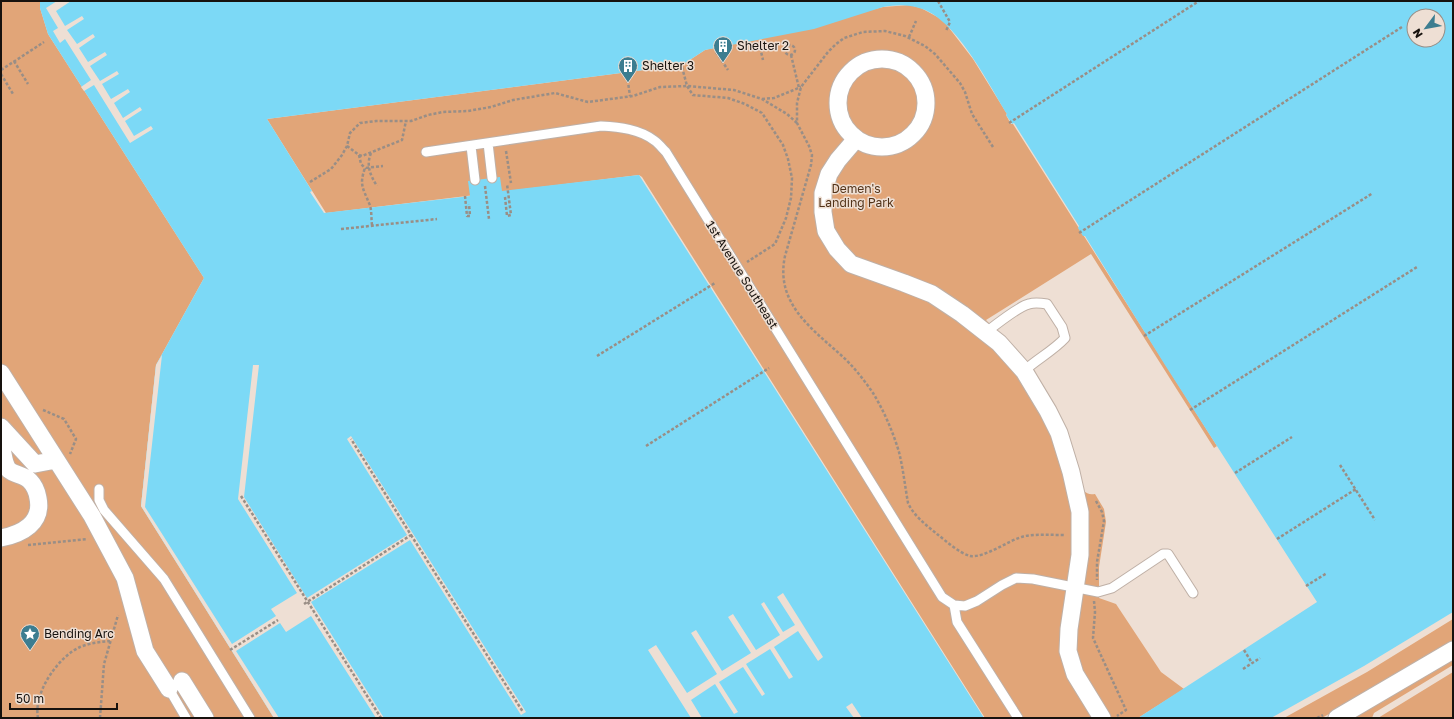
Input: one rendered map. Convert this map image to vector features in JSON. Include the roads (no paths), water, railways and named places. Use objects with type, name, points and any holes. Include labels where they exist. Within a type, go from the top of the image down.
[{"type":"street","points":[[884,58],[904,64],[912,70],[918,78],[926,97],[924,118],[919,127],[913,135],[905,141],[890,146],[875,147],[856,139],[848,132],[842,123],[839,114],[837,103],[838,93],[842,84],[851,71],[863,62],[884,58]]},
{"type":"street","points":[[856,139],[838,160],[829,174],[824,193],[823,212],[826,231],[836,249],[851,264],[932,294],[962,314],[999,343],[1024,371],[1051,416],[1072,472],[1080,512],[1080,555],[1074,588],[1068,651],[1075,674],[1109,717]]},
{"type":"street","points":[[1,373],[92,516],[125,578],[145,651],[204,718]]},
{"type":"street","points":[[1,427],[35,464],[56,460]]},
{"type":"street","points":[[1,446],[9,470],[26,477],[31,482],[37,492],[39,502],[38,514],[34,522],[26,529],[1,538]]},
{"type":"street","points":[[1337,718],[1453,650]]},
{"type":"lane","name":"1st Avenue Southeast","points":[[426,152],[601,126],[621,127],[654,140],[666,152],[942,597],[954,604]]},
{"type":"lane","points":[[488,143],[492,178]]},
{"type":"lane","points":[[471,146],[475,180]]},
{"type":"lane","points":[[985,333],[996,324],[1028,304],[1040,302],[1048,304],[1062,327],[1065,338],[1060,344],[1031,364],[1024,371]]},
{"type":"lane","points":[[99,490],[99,500],[104,510],[164,579],[250,718]]},
{"type":"lane","points":[[1018,718],[957,622],[954,604],[965,606],[977,601],[1016,578],[1033,579],[1098,592],[1112,588],[1163,554],[1168,554],[1193,593]]},
{"type":"lane","points":[[175,685],[186,718]]},
{"type":"water","points":[[40,1],[1453,1],[1453,612],[1364,666],[1271,718],[1138,718],[1317,602],[1165,365],[1085,236],[1083,236],[1078,228],[1079,226],[1014,123],[1012,124],[1006,115],[1007,114],[980,69],[958,37],[932,14],[919,8],[906,5],[892,6],[883,7],[814,29],[705,50],[682,65],[267,119],[324,213],[470,196],[468,181],[500,177],[502,191],[639,175],[984,718],[274,718],[141,506],[156,365],[204,278],[48,34],[40,8]]},
{"type":"place","name":"Shelter 2","points":[[723,63]]},
{"type":"place","name":"Shelter 3","points":[[628,83]]},
{"type":"place","name":"Bending Arc","points":[[30,651]]},
{"type":"park label","name":"Demen's Landing Park","points":[[856,196]]}]
